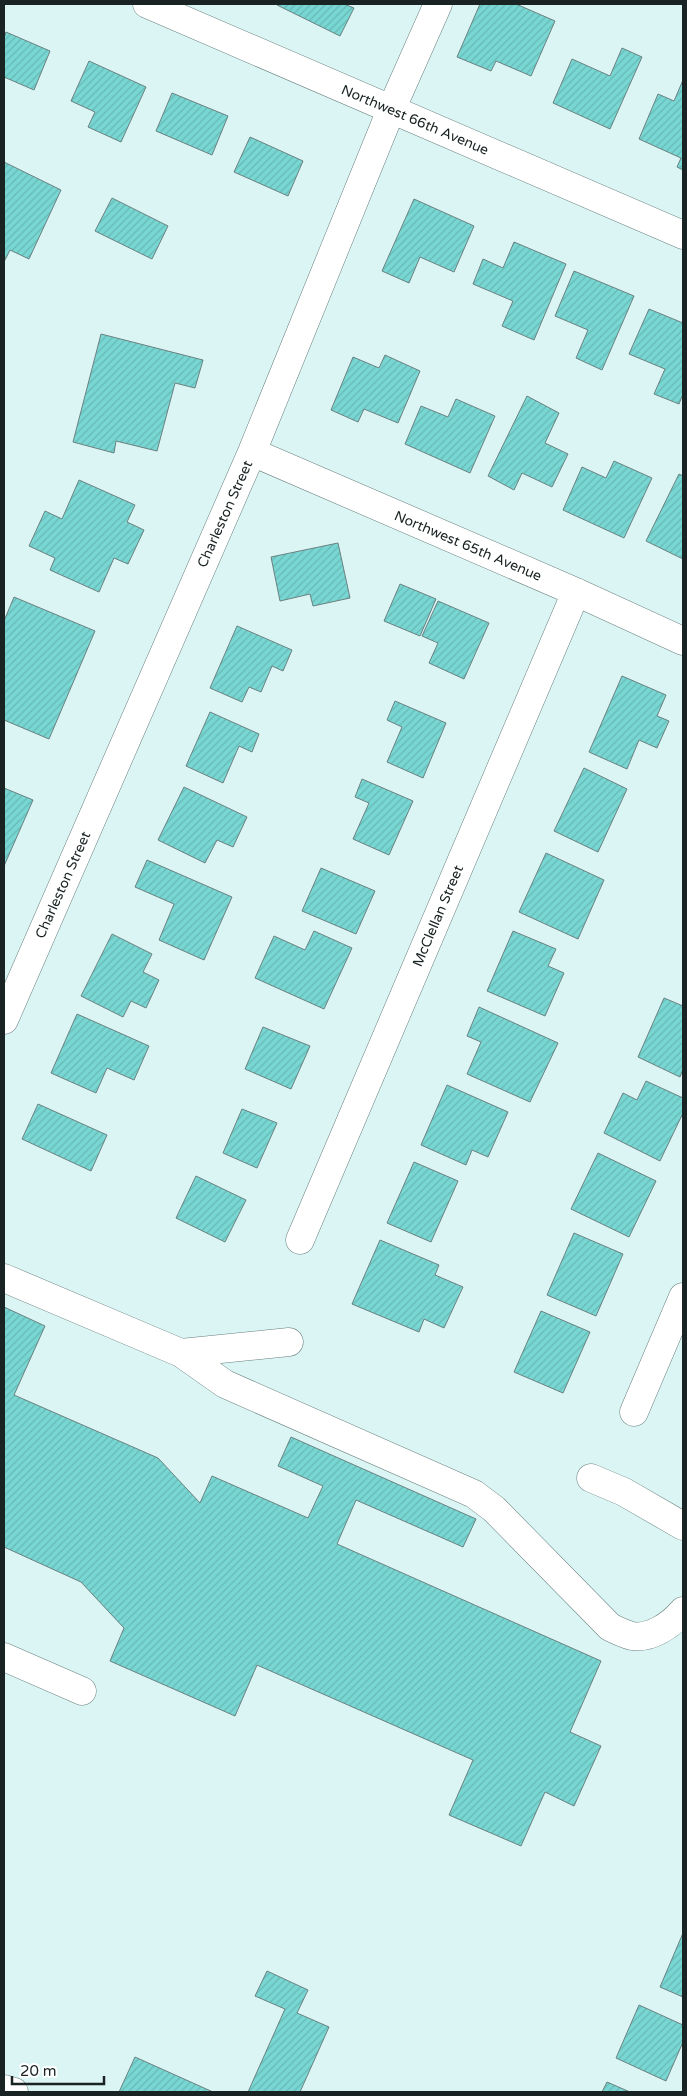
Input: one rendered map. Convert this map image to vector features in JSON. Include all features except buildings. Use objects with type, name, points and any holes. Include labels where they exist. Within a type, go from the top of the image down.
[{"type":"street","name":"Northwest 66th Avenue","points":[[147,4],[683,235]]},
{"type":"street","name":"Charleston Street","points":[[4,1020],[252,452],[391,110],[438,4]]},
{"type":"street","name":"Northwest 65th Avenue","points":[[252,452],[576,592],[683,641]]},
{"type":"street","name":"McClellan Street","points":[[300,1240],[576,592]]},
{"type":"street","points":[[4,1278],[181,1353],[226,1384],[474,1494],[494,1509],[610,1627],[632,1636],[656,1633],[677,1619],[683,1611]]},
{"type":"street","points":[[634,1412],[683,1297]]},
{"type":"street","points":[[181,1353],[289,1342]]},
{"type":"street","points":[[591,1478],[624,1492],[683,1526]]},
{"type":"street","points":[[4,1658],[82,1692]]},
{"type":"street","points":[[4,2089],[14,2092]]}]
